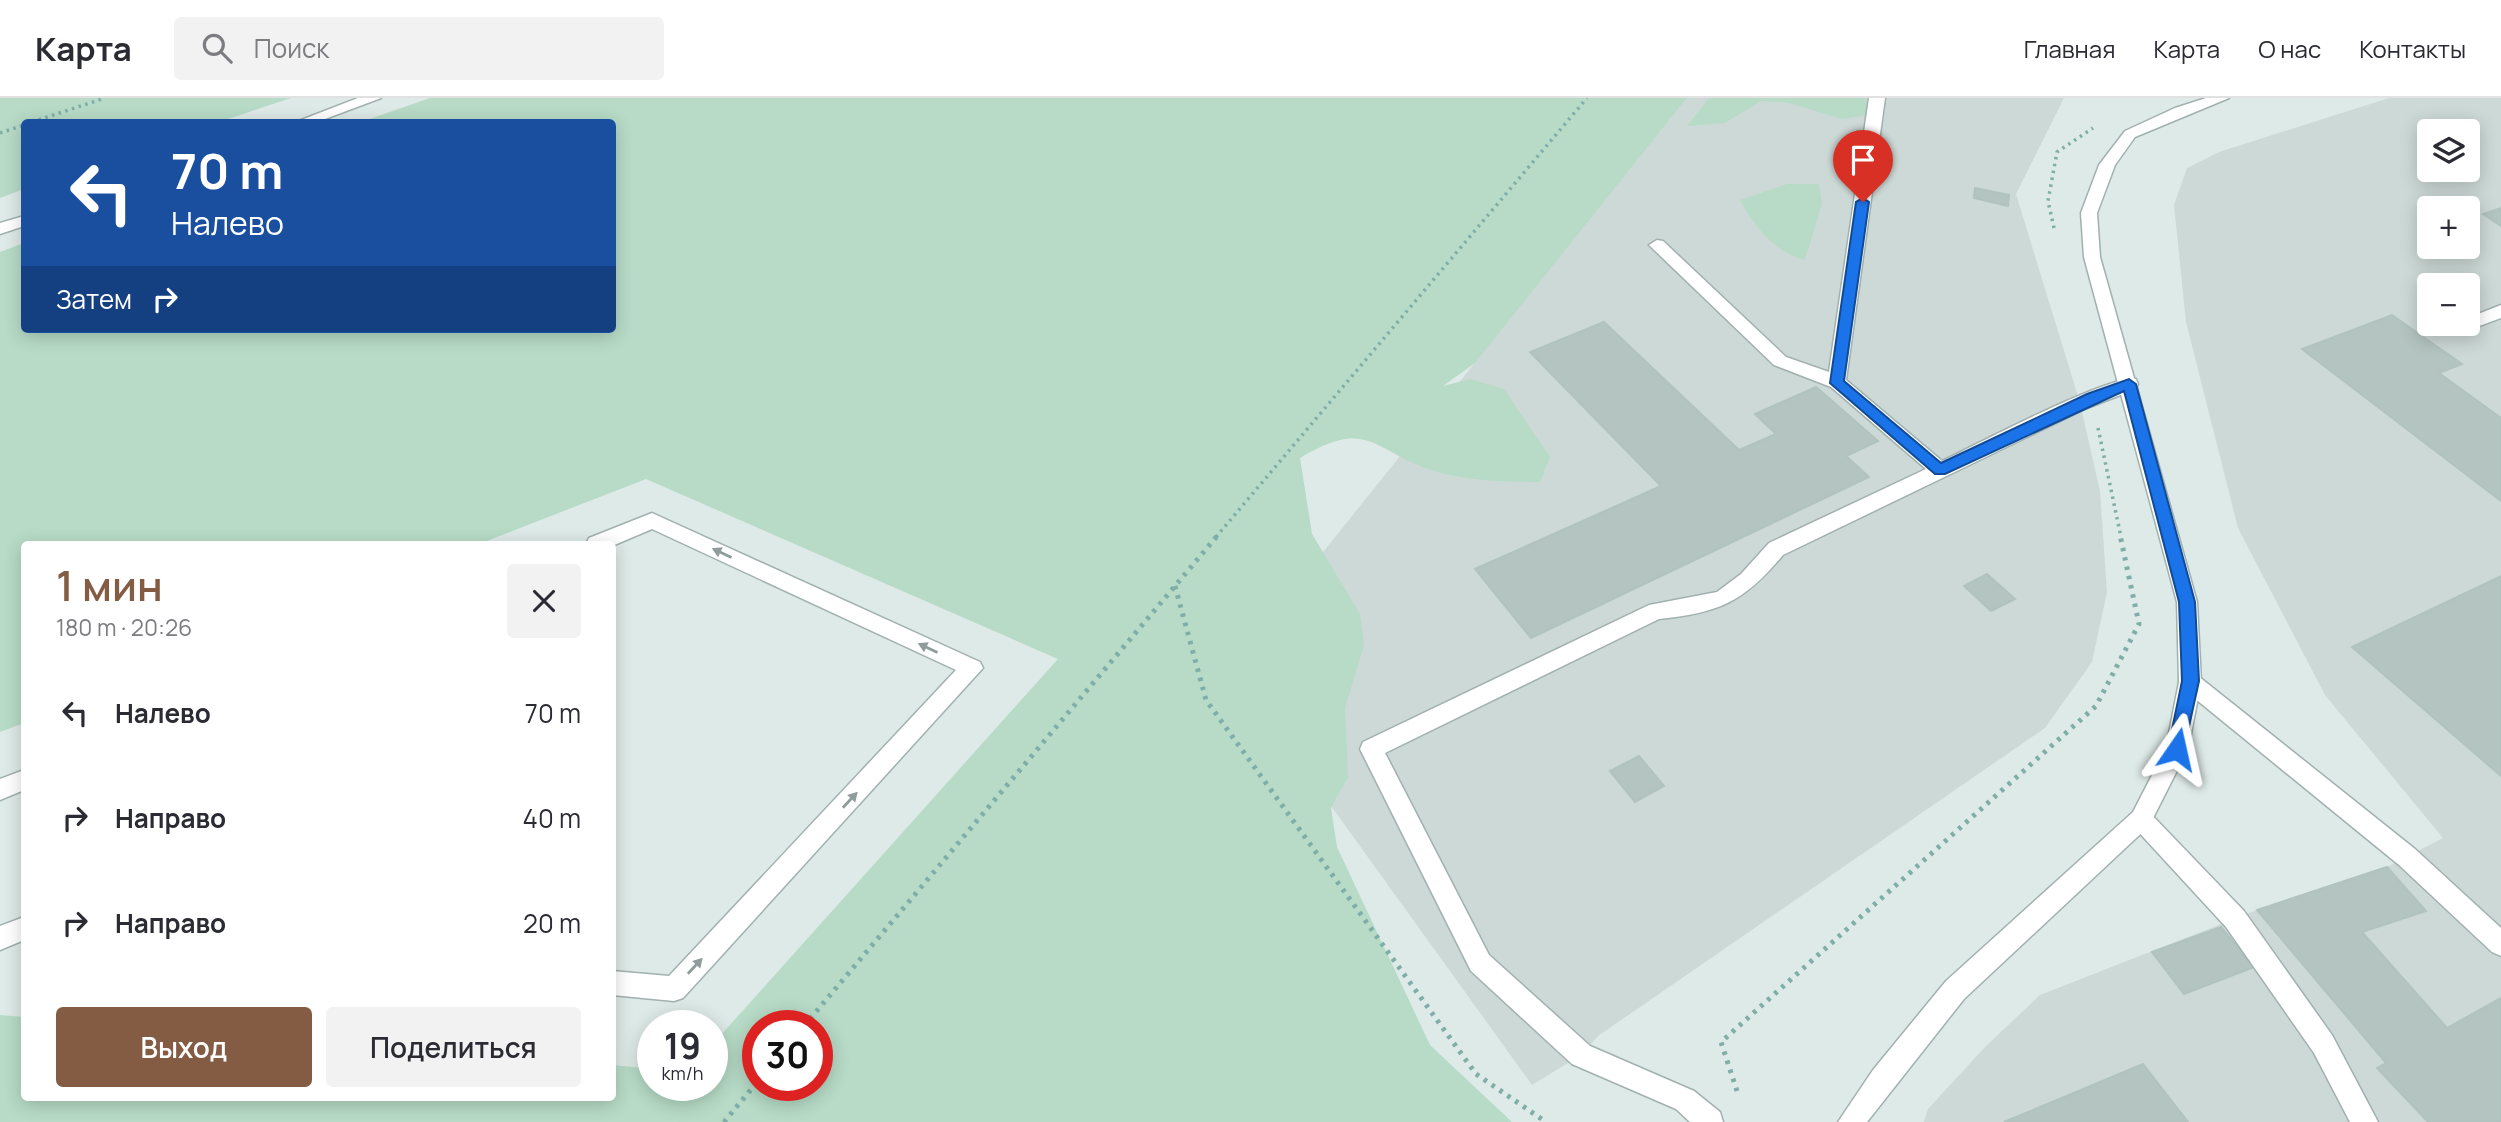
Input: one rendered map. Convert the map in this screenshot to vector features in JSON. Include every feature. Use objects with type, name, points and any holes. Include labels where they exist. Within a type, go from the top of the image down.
[{"type":"street","points":[[313,119],[373,98]]},
{"type":"street","points":[[1837,383],[1877,98]]},
{"type":"street","points":[[1851,1122],[1882,1079],[1955,990],[2141,819],[2177,749],[2190,681],[2187,602],[2092,257],[2089,213],[2107,165],[2130,134],[2180,111],[2221,98]]},
{"type":"street","points":[[0,229],[21,222]]},
{"type":"street","points":[[1657,245],[1780,361],[1837,383],[1940,470]]},
{"type":"street","points":[[2480,319],[2501,311]]},
{"type":"street","points":[[1710,1122],[1685,1100],[1581,1055],[1480,963],[1371,749],[1656,611],[1695,607],[1725,600],[1755,575],[1776,549],[2092,398],[2129,384]]},
{"type":"street","points":[[603,541],[652,521],[972,668],[674,989],[616,983]]},
{"type":"street","points":[[2190,681],[2407,858],[2501,944]]},
{"type":"street","points":[[0,790],[21,781]]},
{"type":"street","points":[[2141,819],[2235,919],[2323,1044],[2365,1122]]},
{"type":"street","points":[[0,938],[21,930]]},
{"type":"path","points":[[41,119],[105,98]]},
{"type":"path","points":[[817,1010],[1587,98]]},
{"type":"path","points":[[0,134],[21,126]]},
{"type":"path","points":[[2057,240],[2048,201],[2057,152],[2096,127]]},
{"type":"path","points":[[1740,1099],[1721,1042],[2096,706],[2139,624],[2092,398]]},
{"type":"path","points":[[1174,585],[1206,700],[1476,1074],[1546,1122]]},
{"type":"path","points":[[724,1122],[742,1100]]},
{"type":"shaded area","points":[[1687,98],[2064,98],[2016,194],[2080,403],[2100,491],[2107,592],[2092,662],[2045,728],[1598,1036],[1581,1055],[1532,1085],[1231,667]]},
{"type":"shaded area","points":[[2389,98],[2501,98],[2501,1122],[1924,1122],[1928,1109],[1984,1048],[2040,995],[2257,910],[2387,867],[2443,838],[2325,695],[2238,528],[2186,322],[2174,205],[2187,168],[2219,152]]},
{"type":"green space","points":[[0,98],[291,98],[228,119],[21,119],[21,190],[0,198]]},
{"type":"green space","points":[[430,98],[1687,98],[1475,363],[1443,386],[1470,379],[1504,389],[1550,457],[1540,482],[1487,480],[1434,471],[1383,447],[1357,439],[1323,446],[1300,458],[1312,534],[1360,614],[1364,645],[1345,708],[1348,777],[1331,808],[1337,847],[1430,1045],[1512,1122],[0,1122],[0,1015],[21,1017],[21,1101],[616,1101],[616,1065],[637,1067],[637,1101],[728,1101],[728,1027],[742,1012],[742,1101],[833,1101],[833,1010],[743,1010],[1058,659],[646,479],[487,541],[21,541],[21,724],[0,732],[0,252],[21,244],[21,333],[616,333],[616,119],[370,119]]},
{"type":"green space","points":[[1709,98],[1866,98],[1868,115],[1842,119],[1789,103],[1761,101],[1725,123],[1687,126]]},
{"type":"green space","points":[[1787,184],[1819,184],[1822,203],[1805,260],[1784,251],[1766,237],[1740,200]]},
{"type":"building","points":[[1975,188],[2009,195],[2008,206],[1974,198]]},
{"type":"building","points":[[2501,208],[2501,226],[2483,214]]},
{"type":"building","points":[[2392,315],[2417,332],[2417,336],[2422,336],[2462,364],[2439,373],[2501,418],[2501,501],[2302,349]]},
{"type":"building","points":[[1604,322],[1739,450],[1776,434],[1755,414],[1816,387],[1878,441],[1846,456],[1869,477],[1531,638],[1475,569],[1661,486],[1530,352]]},
{"type":"building","points":[[1987,574],[2015,599],[1991,611],[1964,586]]},
{"type":"building","points":[[2501,576],[2501,776],[2352,647]]},
{"type":"building","points":[[1639,756],[1664,786],[1635,802],[1610,771]]},
{"type":"building","points":[[2387,867],[2426,911],[2362,932],[2447,1028],[2501,998],[2501,1122],[2428,1122],[2377,1068],[2386,1063],[2257,910]]},
{"type":"building","points":[[2221,927],[2254,967],[2184,994],[2152,952]]},
{"type":"building","points":[[2143,1064],[2188,1122],[2004,1122]]},
{"type":"route","points":[[1863,202],[1837,383],[1940,470],[2092,398],[2129,384],[2187,602],[2190,681],[2177,749]]}]
